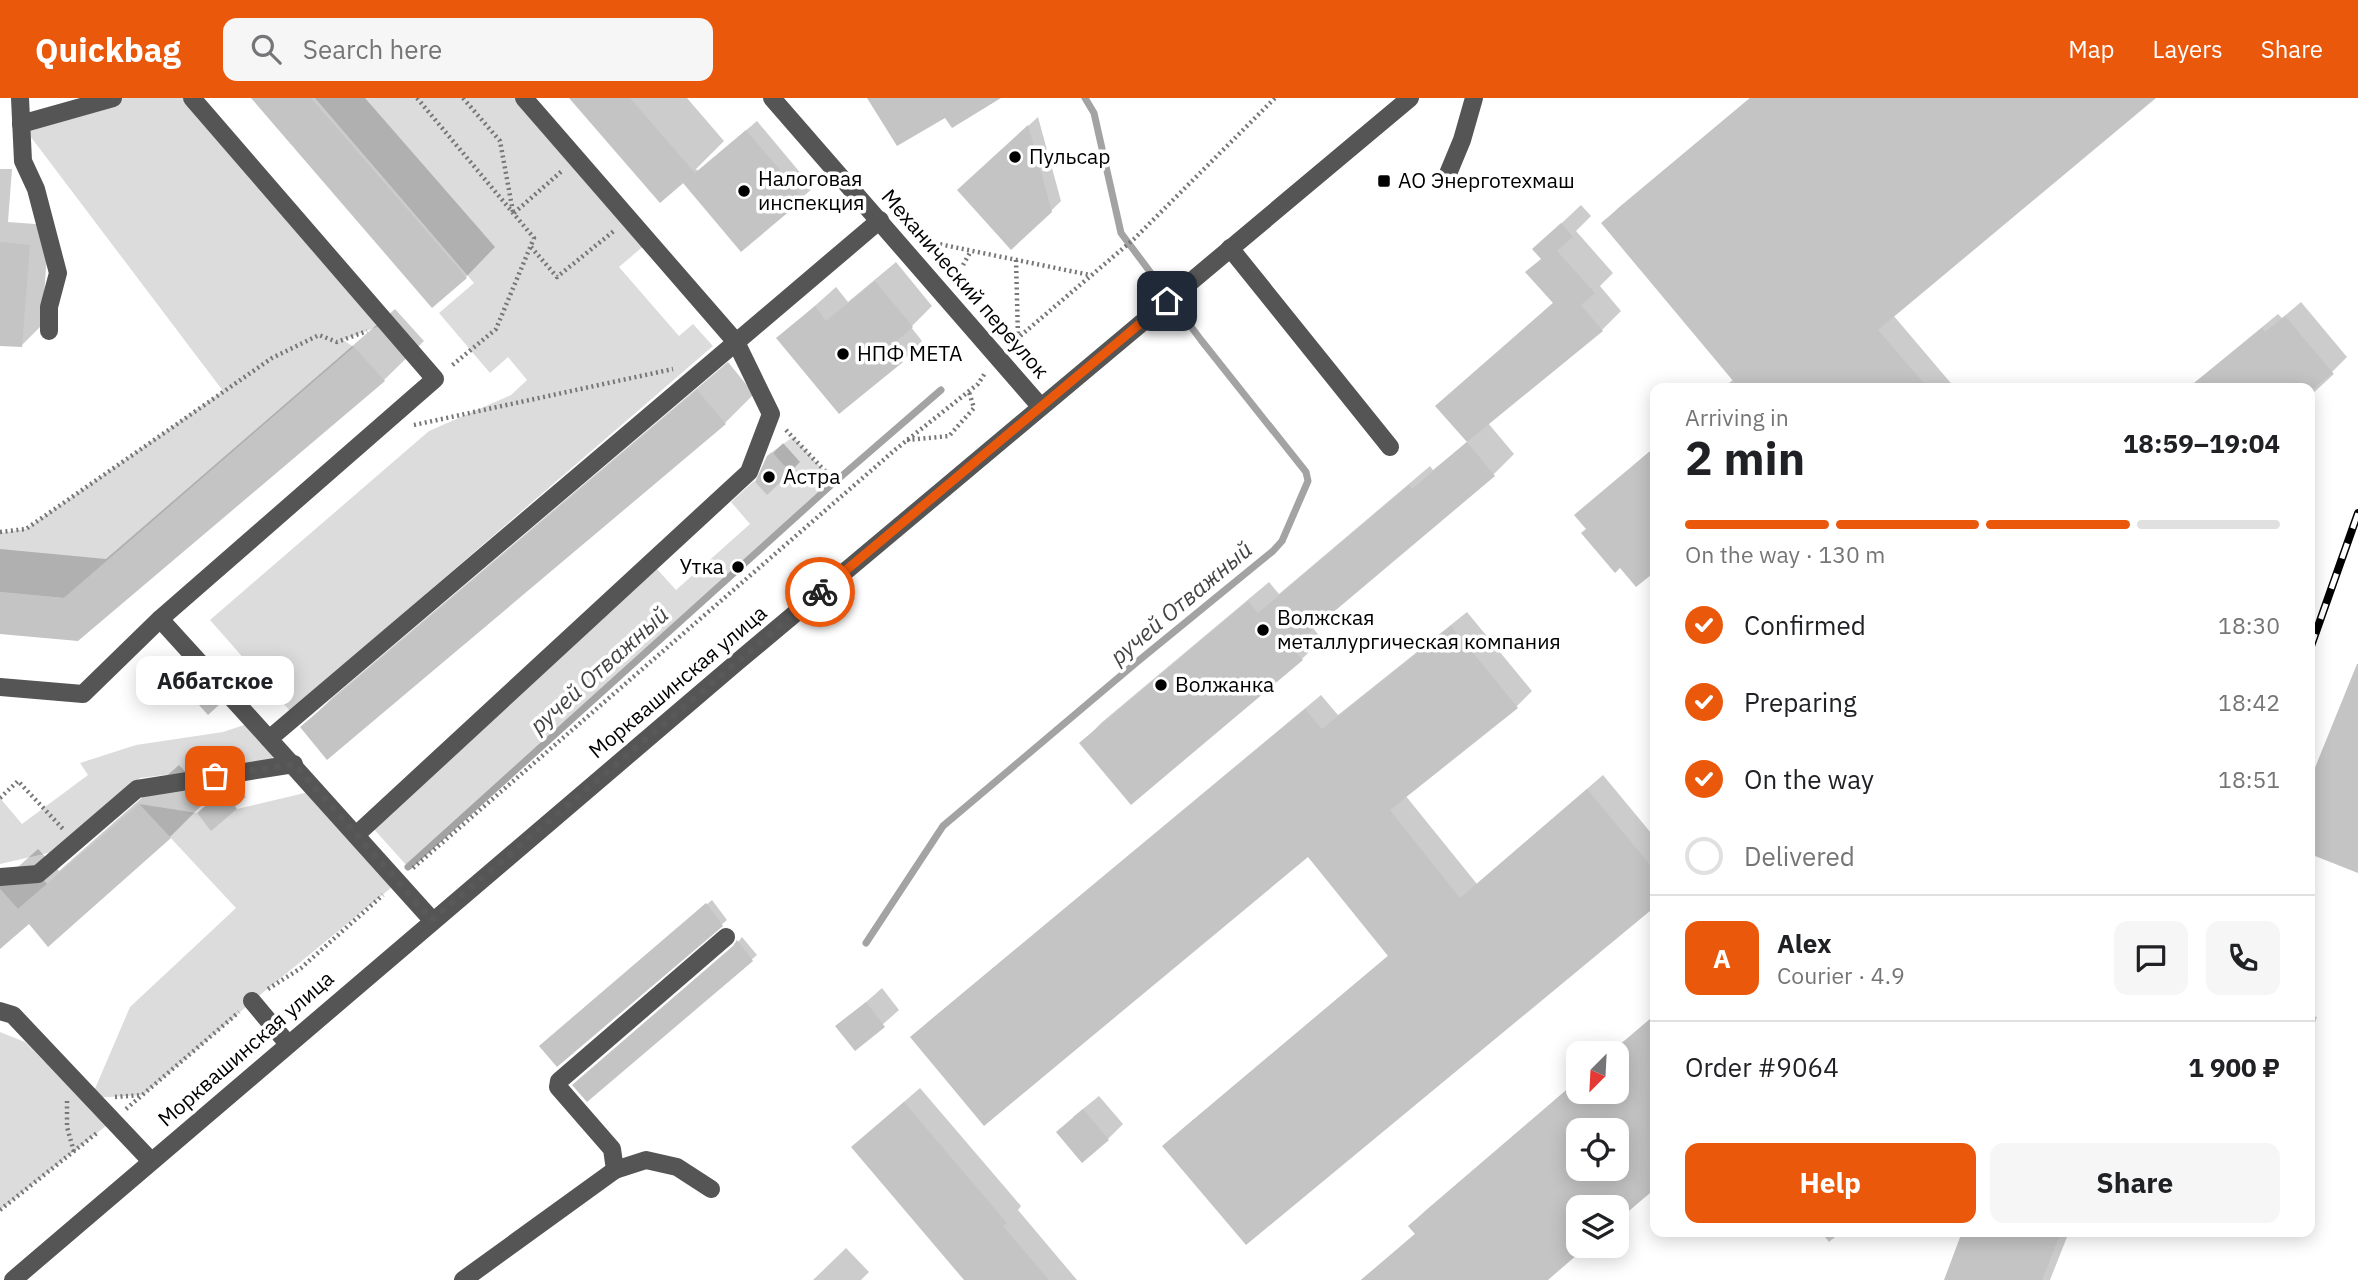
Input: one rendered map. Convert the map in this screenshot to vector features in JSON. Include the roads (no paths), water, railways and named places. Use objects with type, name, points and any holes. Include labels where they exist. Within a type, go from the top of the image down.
[{"type":"street","points":[[20,98],[23,161],[36,190],[58,273],[49,307],[49,331]]},
{"type":"street","points":[[21,124],[113,98]]},
{"type":"street","points":[[0,687],[83,694],[160,618],[435,379],[192,98]]},
{"type":"street","points":[[356,835],[749,472],[771,414],[736,342],[524,98]]},
{"type":"street","name":"Механический переулок","points":[[772,98],[1040,406]]},
{"type":"street","name":"Морквашинская улица","points":[[13,1280],[432,920],[1040,406],[1410,98]]},
{"type":"street","points":[[1445,181],[1462,140],[1474,98]]},
{"type":"street","points":[[269,739],[880,220]]},
{"type":"street","points":[[1230,248],[1391,447]]},
{"type":"street","points":[[160,618],[432,920]]},
{"type":"street","points":[[0,877],[38,874],[137,789],[294,764]]},
{"type":"street","points":[[615,1170],[612,1149],[558,1087],[559,1081],[726,937]]},
{"type":"street","points":[[252,1001],[288,1044]]},
{"type":"street","points":[[0,1011],[13,1015],[151,1161]]},
{"type":"street","points":[[463,1280],[615,1170],[646,1160],[677,1167],[711,1189]]},
{"type":"waterway","name":"ручей Отважный","points":[[866,943],[943,826],[1273,551],[1282,541],[1308,481],[1306,472],[1201,340],[1121,233],[1094,113],[1085,98]]},
{"type":"waterway","name":"ручей Отважный","points":[[408,867],[829,487],[941,390]]},
{"type":"railway","points":[[2315,635],[2358,513]]},
{"type":"place","name":"Пульсар","points":[[1015,157]]},
{"type":"place","name":"АО Энерготехмаш","points":[[1384,181]]},
{"type":"place","name":"Налоговая инспекция","points":[[744,191]]},
{"type":"place","name":"НПФ МЕТА","points":[[843,354]]},
{"type":"place","name":"Астра","points":[[769,477]]},
{"type":"place","name":"Утка","points":[[738,567]]},
{"type":"place","name":"Волжская металлургическая компания","points":[[1263,630]]},
{"type":"place","name":"Волжанка","points":[[1161,685]]},
{"type":"place","name":"Аббатское","points":[[215,776]]}]
